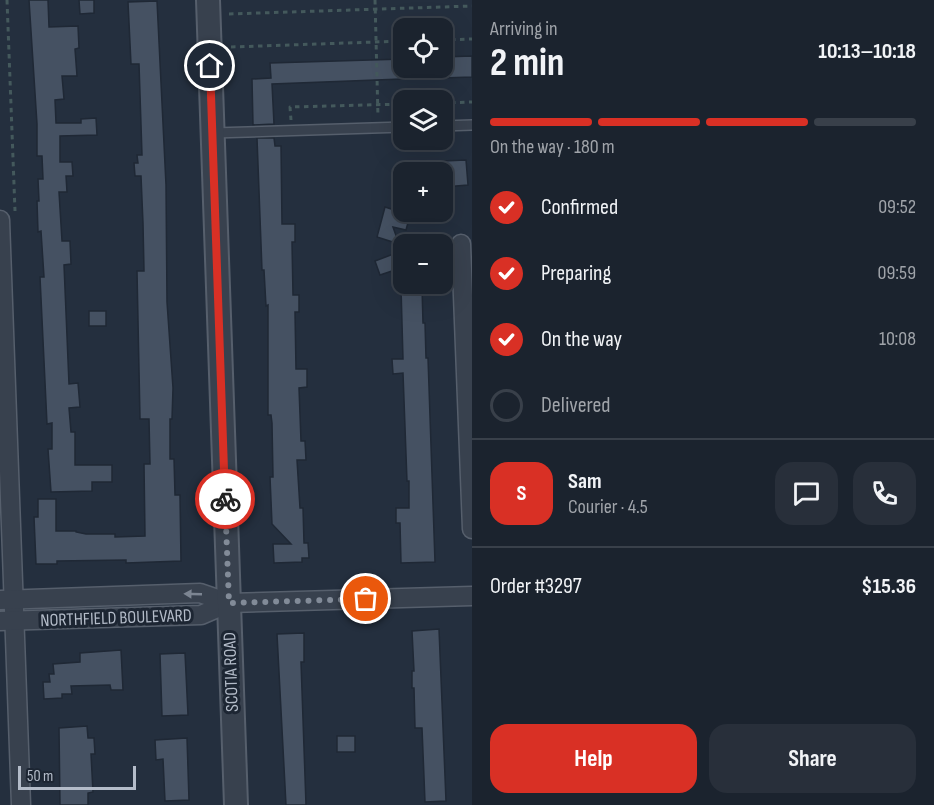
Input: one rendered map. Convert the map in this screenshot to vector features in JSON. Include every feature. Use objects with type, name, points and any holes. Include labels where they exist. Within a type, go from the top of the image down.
[{"type":"street","name":"SCOTIA ROAD","points":[[208,0],[236,805]]},
{"type":"street","points":[[0,220],[7,621],[21,805]]},
{"type":"street","points":[[461,244],[472,529]]},
{"type":"street","name":"NORTHFIELD BOULEVARD","points":[[7,600],[200,593],[229,603],[472,596]]},
{"type":"street","name":"NORTHFIELD BOULEVARD","points":[[7,621],[201,615],[229,603]]},
{"type":"lane","points":[[453,126],[472,125]]},
{"type":"lane","points":[[213,133],[393,127]]},
{"type":"path","points":[[375,0],[379,128]]},
{"type":"path","points":[[229,14],[472,6]]},
{"type":"path","points":[[453,40],[472,39]]},
{"type":"path","points":[[231,47],[393,41]]},
{"type":"path","points":[[453,103],[472,102]]},
{"type":"path","points":[[291,130],[290,107],[393,104]]},
{"type":"building","points":[[29,0],[48,0],[49,27],[78,26],[79,48],[75,49],[77,76],[62,76],[64,99],[55,100],[56,123],[81,123],[81,119],[96,118],[97,135],[60,136],[60,162],[72,162],[73,176],[66,176],[67,192],[59,192],[62,241],[70,241],[71,264],[64,265],[69,384],[78,383],[80,407],[69,408],[71,432],[75,432],[75,465],[112,465],[112,482],[92,482],[92,491],[51,492],[48,449],[52,449],[52,423],[47,424],[40,277],[44,277],[41,231],[38,232],[37,201],[39,201],[38,179],[43,179],[42,156],[37,156]]},
{"type":"building","points":[[79,0],[94,0],[94,13],[80,14]]},
{"type":"building","points":[[157,1],[166,185],[167,302],[173,388],[170,459],[174,459],[175,495],[180,495],[181,561],[126,563],[126,560],[57,561],[57,564],[36,564],[34,517],[38,517],[38,499],[56,499],[56,531],[115,534],[115,537],[145,536],[144,464],[150,464],[149,419],[140,419],[137,271],[144,271],[143,223],[141,176],[135,176],[134,163],[138,163],[137,155],[142,155],[139,64],[131,64],[128,2]]},
{"type":"building","points":[[472,56],[472,77],[453,78],[453,57]]},
{"type":"building","points":[[393,59],[393,78],[428,78],[272,84],[274,124],[253,125],[252,79],[271,78],[270,63]]},
{"type":"building","points":[[257,138],[274,138],[275,146],[281,146],[282,224],[295,224],[295,242],[292,242],[293,295],[299,295],[299,312],[295,312],[296,369],[307,369],[307,387],[299,388],[301,441],[305,441],[306,460],[297,460],[300,508],[303,508],[304,543],[308,543],[309,558],[302,558],[302,562],[274,563],[273,544],[291,544],[272,524],[270,477],[273,477],[272,423],[271,415],[268,415],[268,305],[266,306],[264,270],[262,270]]},
{"type":"building","points":[[466,160],[468,185],[453,186],[453,162],[443,161]]},
{"type":"building","points":[[385,207],[393,210],[393,222],[408,222],[406,230],[393,227],[395,234],[393,234],[393,242],[377,237]]},
{"type":"building","points":[[393,254],[393,271],[380,275],[375,261]]},
{"type":"building","points":[[401,294],[422,294],[426,358],[428,358],[435,562],[401,563],[400,523],[396,523],[396,508],[409,508],[409,481],[407,481],[403,373],[393,374],[392,359],[403,359]]},
{"type":"building","points":[[89,311],[106,311],[106,326],[89,326]]},
{"type":"building","points":[[439,629],[446,801],[425,802],[422,728],[415,728],[412,631]]},
{"type":"building","points":[[304,633],[304,662],[301,662],[306,805],[286,805],[277,634]]},
{"type":"building","points":[[121,650],[123,690],[111,690],[110,685],[71,686],[72,694],[62,694],[62,698],[44,699],[43,682],[50,682],[49,674],[54,674],[53,664],[80,662],[80,653]]},
{"type":"building","points":[[185,653],[188,715],[162,716],[160,654]]},
{"type":"building","points":[[87,726],[88,738],[94,738],[95,754],[91,754],[93,792],[88,793],[88,805],[60,805],[59,728]]},
{"type":"building","points":[[337,736],[355,736],[355,752],[337,752]]},
{"type":"building","points":[[187,738],[189,800],[165,801],[163,759],[156,760],[155,740]]},
{"type":"way so far","points":[[225,499],[229,603],[366,599]]},
{"type":"route","points":[[210,66],[225,499]]}]
